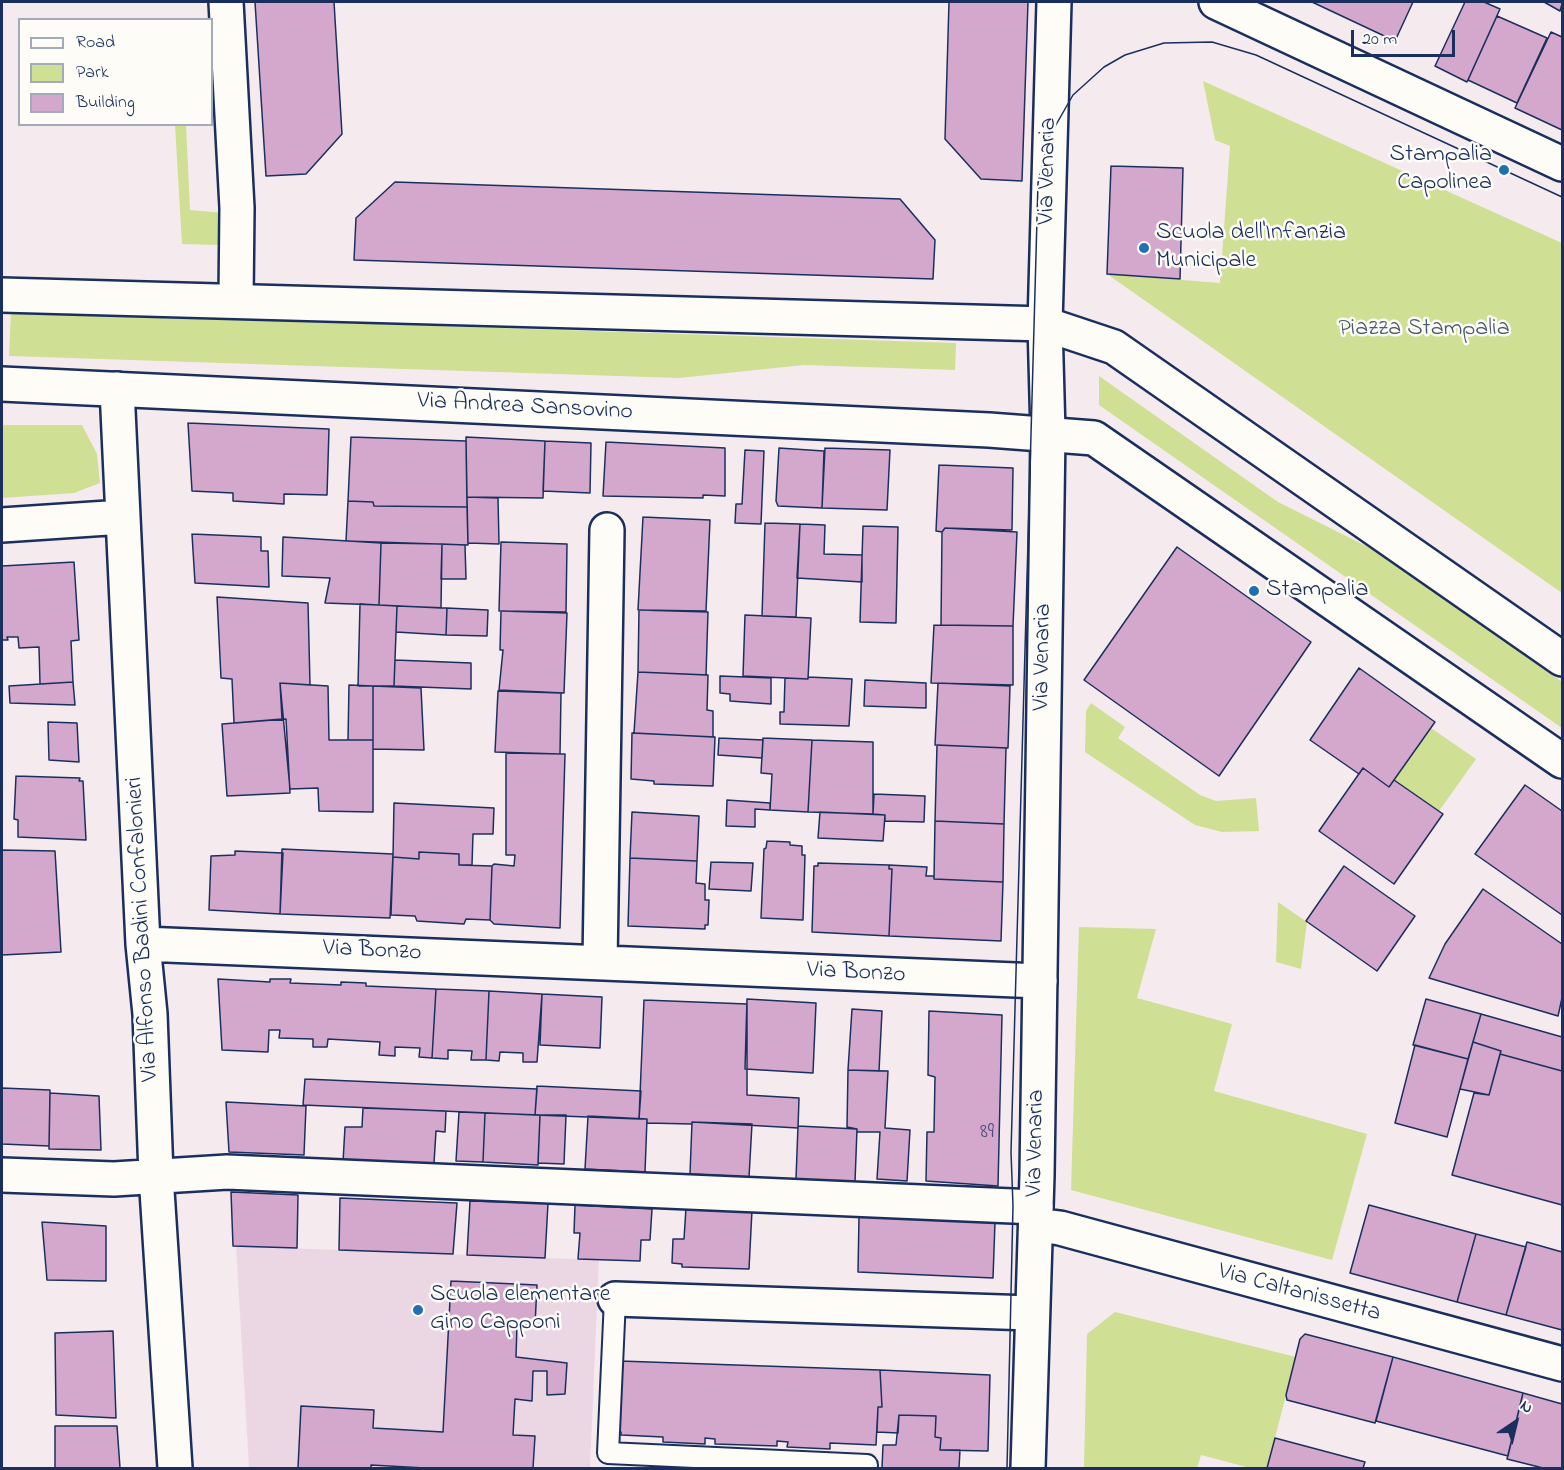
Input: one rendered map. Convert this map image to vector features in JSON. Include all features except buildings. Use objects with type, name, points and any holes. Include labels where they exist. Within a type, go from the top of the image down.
[{"type":"street","points":[[226,2],[237,208],[236,299]]},
{"type":"street","name":"Via Venaria","points":[[1028,1468],[1031,1313],[1036,1216],[1048,433],[1045,324],[1054,2]]},
{"type":"street","points":[[1216,2],[1563,164]]},
{"type":"street","points":[[2,295],[236,299],[1045,324],[1114,347],[1563,659]]},
{"type":"street","name":"Via Andrea Sansovino","points":[[2,384],[1048,433]]},
{"type":"street","name":"Via Alfonso Badini Confalonieri","points":[[117,389],[143,944],[150,1014],[156,1175],[175,1468]]},
{"type":"street","points":[[1048,433],[1094,438],[1563,761]]},
{"type":"street","points":[[2,525],[123,517]]},
{"type":"street","points":[[600,962],[607,530]]},
{"type":"street","name":"Via Bonzo","points":[[143,944],[1040,981]]},
{"type":"street","name":"Via Caltanissetta","points":[[2,1175],[114,1179],[227,1172],[1036,1216],[1060,1228],[1563,1364]]},
{"type":"street","points":[[615,1299],[1031,1313]]},
{"type":"lane","points":[[615,1299],[608,1453],[867,1465]]},
{"type":"shaded area","name":"Scuola elementare Gino Capponi","points":[[236,1246],[599,1260],[590,1468],[249,1468]]},
{"type":"green space","name":"Piazza Stampalia","points":[[1203,81],[1562,243],[1562,593],[1107,274],[1220,283],[1230,146],[1215,140]]},
{"type":"green space","points":[[175,126],[186,126],[190,210],[224,213],[220,245],[182,244]]},
{"type":"green space","points":[[11,312],[956,343],[955,370],[804,365],[679,378],[9,356]]},
{"type":"green space","points":[[1099,376],[1278,502],[1376,551],[1562,682],[1562,728],[1099,405]]},
{"type":"green space","points":[[2,425],[82,425],[97,454],[100,483],[74,493],[2,498]]},
{"type":"green space","points":[[1091,703],[1125,727],[1118,738],[1200,795],[1216,801],[1256,798],[1259,831],[1222,832],[1195,825],[1085,752],[1086,711]]},
{"type":"green space","points":[[1431,728],[1476,759],[1439,811],[1394,780]]},
{"type":"green space","points":[[1278,902],[1307,922],[1301,969],[1276,962]]},
{"type":"green space","points":[[1079,927],[1156,929],[1137,998],[1232,1024],[1214,1091],[1367,1134],[1332,1260],[1071,1190]]},
{"type":"green space","points":[[1115,1312],[1296,1357],[1267,1468],[1250,1468],[1201,1455],[1197,1468],[1084,1468],[1087,1334]]},
{"type":"tram line","points":[[1007,1468],[1013,1206],[1011,1152],[1038,183],[1049,137],[1073,95],[1104,67],[1125,55],[1164,43],[1212,42],[1256,55],[1562,197]]},
{"type":"place","name":"Stampalia Capolinea","points":[[1504,170]]},
{"type":"place","name":"Scuola dell'Infanzia Municipale","points":[[1144,248]]},
{"type":"place","name":"Stampalia","points":[[1254,591]]},
{"type":"place","name":"Scuola elementare Gino Capponi","points":[[418,1310]]}]
